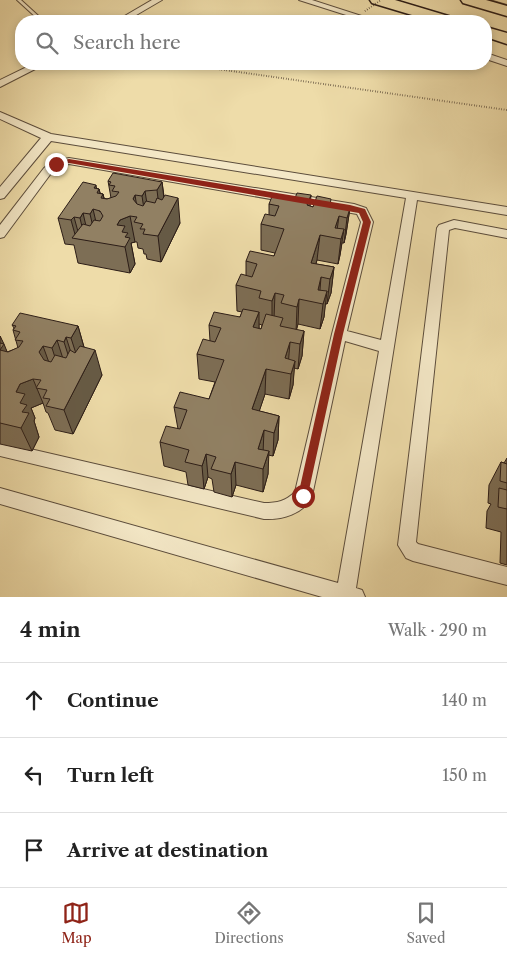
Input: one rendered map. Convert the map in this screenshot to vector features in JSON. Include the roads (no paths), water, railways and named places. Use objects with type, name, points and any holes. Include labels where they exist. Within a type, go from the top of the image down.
[{"type":"highway","points":[[380,0],[429,15]]},
{"type":"highway","points":[[469,0],[507,11]]},
{"type":"highway","points":[[492,34],[507,39]]},
{"type":"street","points":[[131,15],[158,0]]},
{"type":"street","points":[[303,0],[352,15]]},
{"type":"street","points":[[492,58],[507,62]]},
{"type":"street","points":[[0,84],[28,70]]},
{"type":"street","points":[[0,115],[48,137],[507,211]]},
{"type":"street","points":[[0,195],[48,137]]},
{"type":"street","points":[[0,234],[48,170],[62,162],[350,207],[362,211],[367,222],[339,334],[303,496],[294,506],[280,512],[264,511],[0,449]]},
{"type":"street","points":[[0,496],[349,596],[386,348],[412,196]]},
{"type":"street","points":[[507,234],[454,224],[443,228],[406,538],[407,545],[413,552],[507,576]]},
{"type":"street","points":[[339,334],[386,348]]},
{"type":"lane","points":[[18,0],[35,15]]},
{"type":"waterway","points":[[486,0],[507,6]]}]
